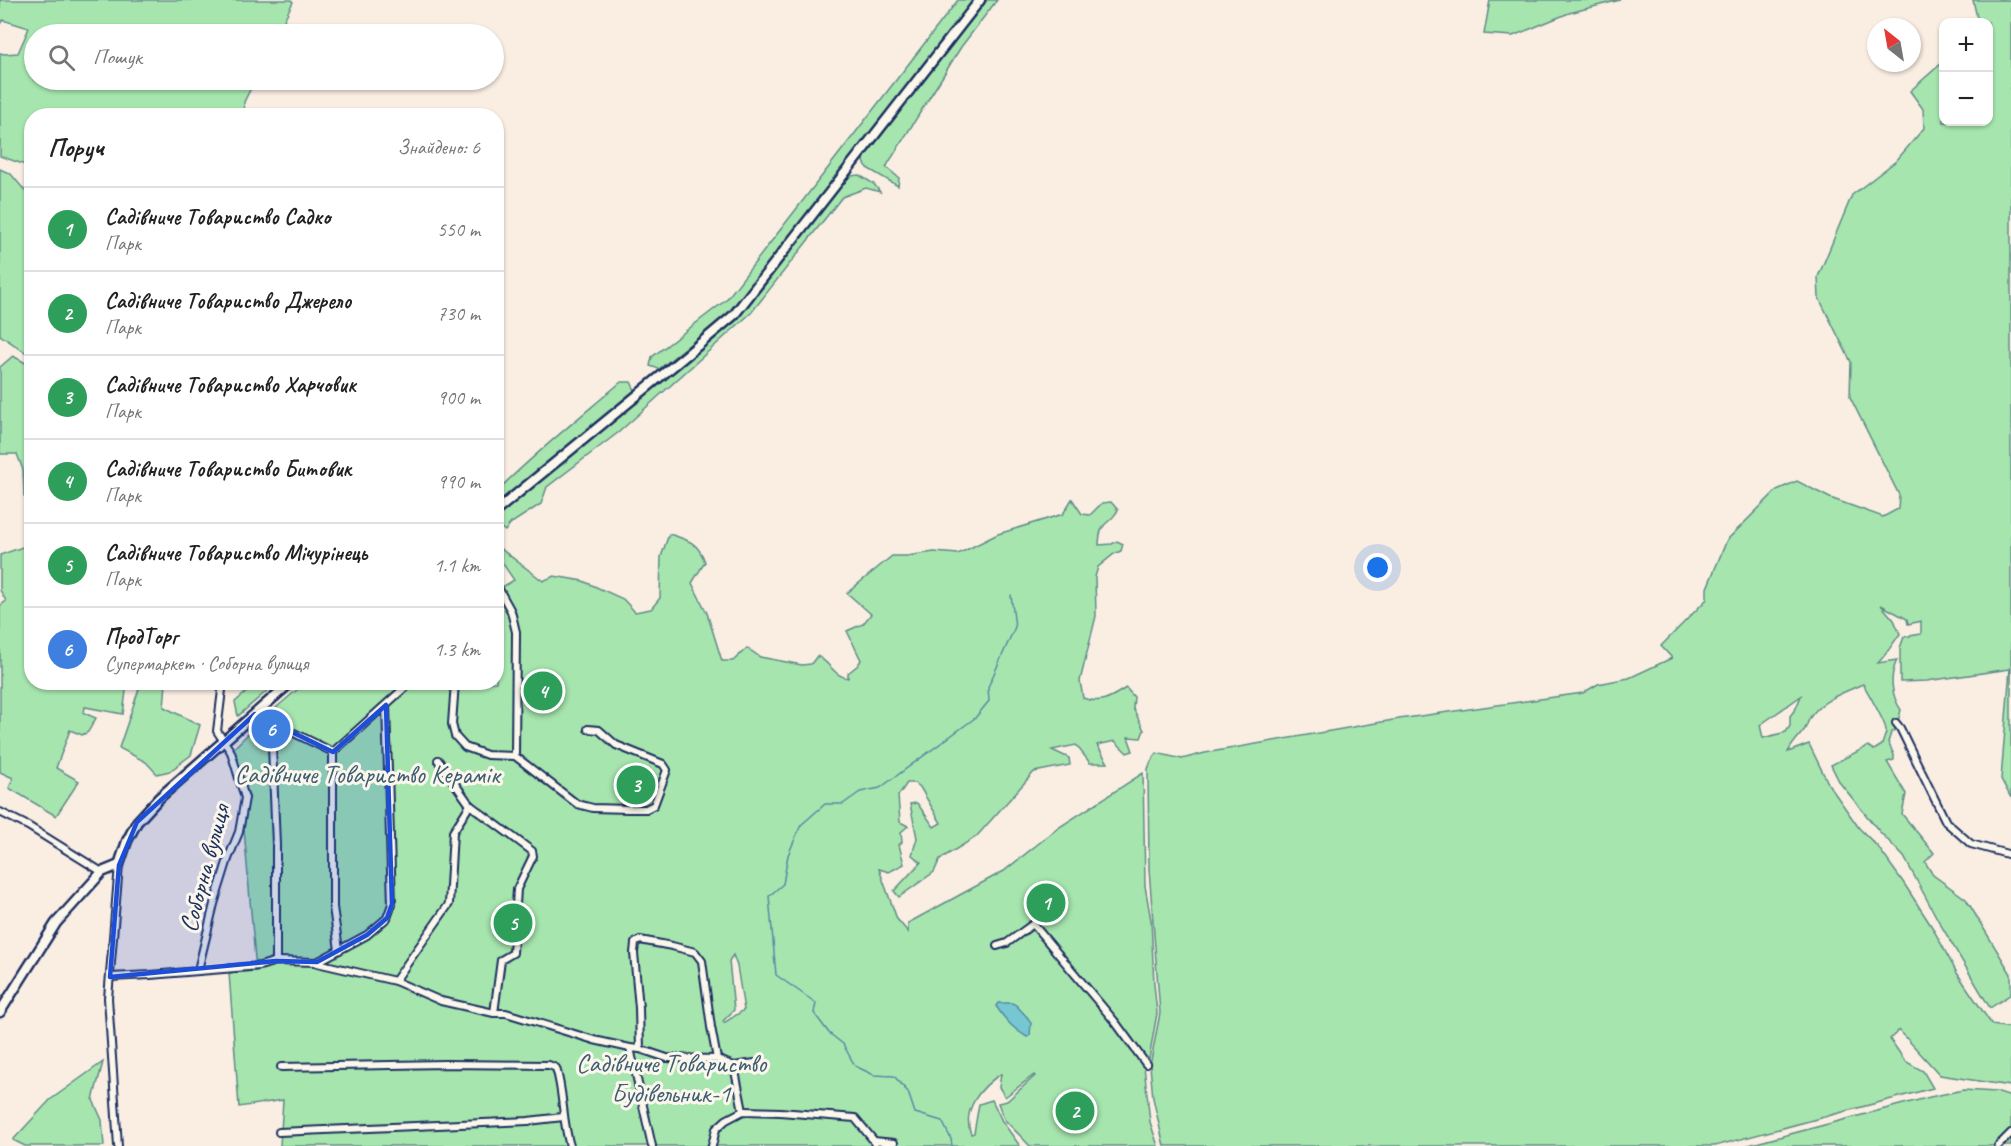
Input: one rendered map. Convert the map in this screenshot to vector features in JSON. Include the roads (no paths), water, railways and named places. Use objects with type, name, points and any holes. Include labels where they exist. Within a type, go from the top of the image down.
[{"type":"main road","points":[[504,504],[734,315],[980,0]]},
{"type":"main road","points":[[222,741],[282,690]]},
{"type":"main road","name":"Соборна вулиця","points":[[119,865],[127,841],[137,822],[160,796],[222,741]]},
{"type":"main road","points":[[0,1012],[56,923],[102,872],[119,865]]},
{"type":"street","points":[[504,598],[511,611],[516,632],[515,756]]},
{"type":"street","points":[[222,690],[217,731],[222,741]]},
{"type":"street","points":[[339,950],[333,907],[333,752],[402,690]]},
{"type":"street","points":[[454,690],[452,724],[455,736],[465,747],[487,755],[515,756],[577,804],[593,808],[637,810],[646,810],[654,805],[667,770],[663,764],[616,745],[599,730],[588,729]]},
{"type":"street","points":[[317,962],[367,935],[387,918],[392,904],[386,705]]},
{"type":"street","points":[[255,714],[333,752]]},
{"type":"street","points":[[267,719],[272,745],[276,845],[276,961]]},
{"type":"street","points":[[1896,723],[1946,822],[1971,844],[2011,855]]},
{"type":"street","name":"Соборна вулиця","points":[[198,970],[214,904],[239,832],[245,798],[231,752],[222,741]]},
{"type":"street","points":[[438,760],[470,805],[532,851],[533,856],[517,889],[513,953],[501,960],[494,1013]]},
{"type":"street","points":[[395,981],[449,904],[453,832],[470,805]]},
{"type":"street","points":[[0,812],[28,826],[102,872]]},
{"type":"street","points":[[118,1146],[108,998],[119,865]]},
{"type":"street","points":[[997,946],[1007,942],[1033,924],[1099,1001],[1146,1064]]},
{"type":"street","points":[[640,1049],[634,953],[635,943],[640,940],[695,952],[702,961],[717,1059]]},
{"type":"street","points":[[110,976],[260,966],[276,961],[317,962],[395,981],[441,1001],[494,1013],[506,1013],[667,1058],[717,1059],[734,1066],[755,1063]]},
{"type":"street","points":[[630,1048],[652,1146]]},
{"type":"street","points":[[281,1067],[424,1064],[549,1065],[556,1068],[558,1075],[563,1117],[570,1146]]},
{"type":"street","points":[[734,1066],[743,1111]]},
{"type":"street","points":[[712,1146],[716,1129],[726,1120],[743,1111],[855,1118],[875,1144],[894,1143]]},
{"type":"street","points":[[279,1132],[528,1121],[563,1117]]},
{"type":"street","points":[[1998,1146],[2011,1133]]},
{"type":"water","points":[[998,1003],[1016,1005],[1031,1023],[1030,1035],[1027,1037],[1009,1023],[996,1006]]},
{"type":"waterway","points":[[952,1146],[942,1121],[915,1113],[908,1092],[894,1076],[874,1075],[855,1066],[843,1044],[829,1033],[814,1013],[816,1003],[776,975],[769,896],[783,884],[788,855],[801,825],[825,804],[843,804],[860,792],[880,788],[975,718],[989,701],[988,687],[1015,627],[1011,595]]},
{"type":"place","name":"Садівниче Товариство Битовик","points":[[543,691]]},
{"type":"place","name":"ПродТорг","points":[[271,729]]},
{"type":"place","name":"Садівниче Товариство Харчовик","points":[[636,785]]},
{"type":"place","name":"Садівниче Товариство Садко","points":[[1046,903]]},
{"type":"place","name":"Садівниче Товариство Мічурінець","points":[[513,923]]},
{"type":"place","name":"Садівниче Товариство Джерело","points":[[1075,1111]]},
{"type":"park label","name":"Садівниче Товариство Керамік","points":[[367,774]]},
{"type":"park label","name":"Садівниче Товариство Будівельник-1","points":[[671,1078]]}]
